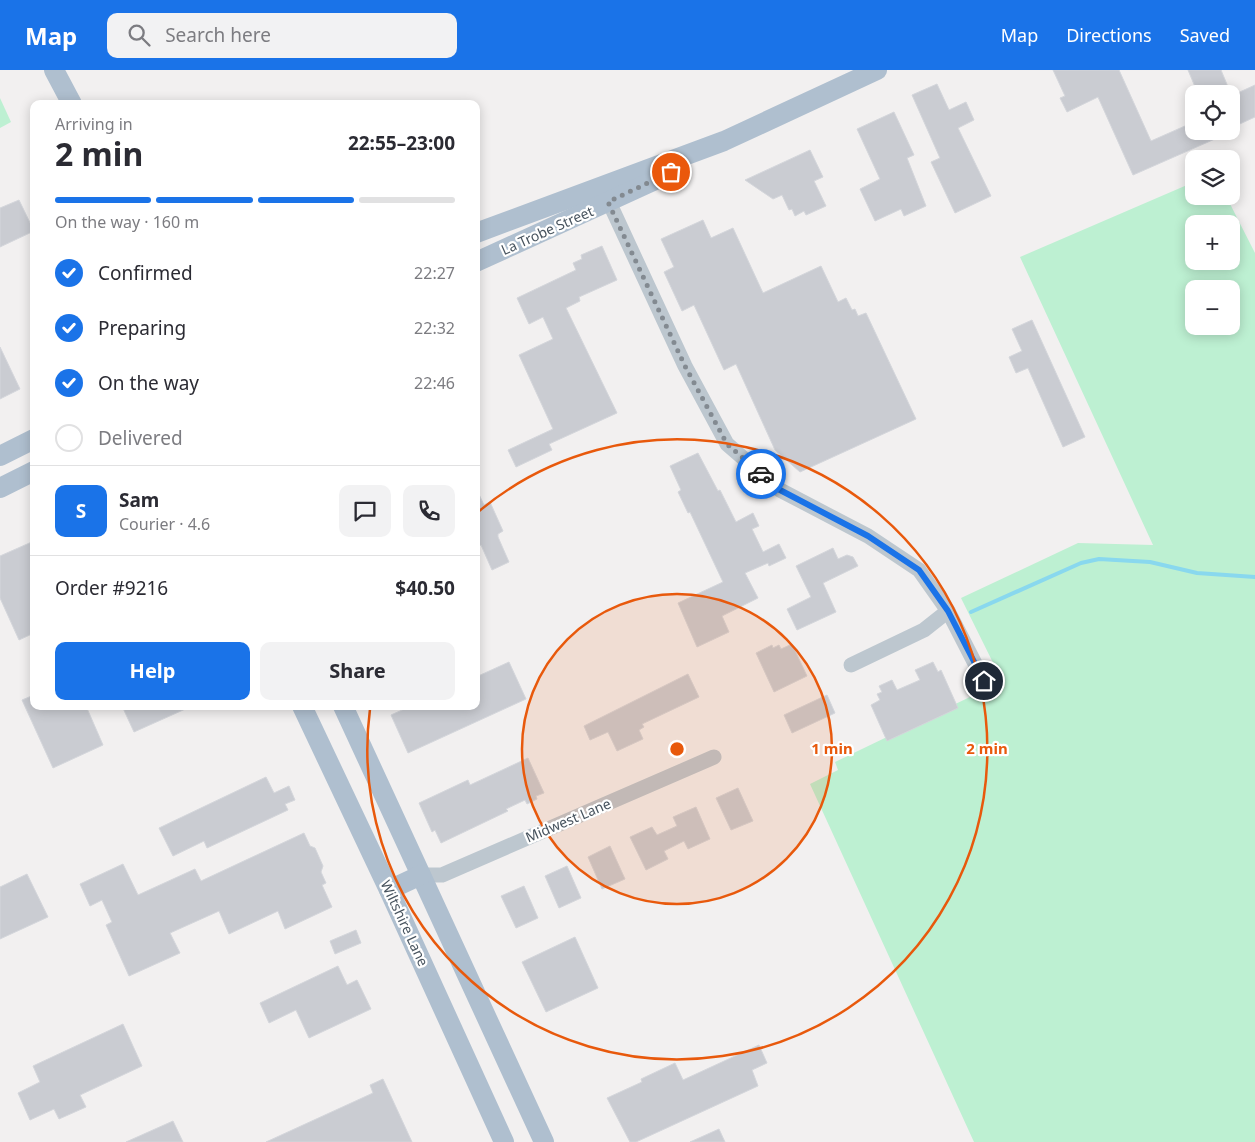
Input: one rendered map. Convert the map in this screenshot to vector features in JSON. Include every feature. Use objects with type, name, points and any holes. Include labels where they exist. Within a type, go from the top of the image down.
[{"type":"main road","name":"La Trobe Street","points":[[480,232],[724,140],[877,70]]},
{"type":"main road","points":[[54,71],[64,100]]},
{"type":"main road","points":[[54,71],[70,100]]},
{"type":"main road","name":"La Trobe Street","points":[[480,260],[665,176],[724,140]]},
{"type":"main road","points":[[508,221],[544,215],[600,196],[608,202]]},
{"type":"main road","points":[[0,456],[30,441]]},
{"type":"main road","points":[[0,488],[30,473]]},
{"type":"main road","name":"Wiltshire Lane","points":[[304,710],[390,890],[504,1142]]},
{"type":"main road","points":[[345,710],[544,1142]]},
{"type":"main road","points":[[390,890],[421,875]]},
{"type":"street","points":[[608,202],[685,366],[727,444],[780,490],[868,536],[919,570],[948,611],[984,681]]},
{"type":"street","points":[[851,665],[924,630],[948,611]]},
{"type":"street","name":"Midwest Lane","points":[[421,875],[442,875],[714,757]]},
{"type":"green space","points":[[0,98],[11,122],[0,128]]},
{"type":"green space","points":[[1185,186],[1185,205],[1231,205],[1236,215],[1185,215],[1185,270],[1240,270],[1240,224],[1255,253],[1255,1142],[974,1142],[810,784],[838,770],[835,762],[972,696],[1005,687],[961,598],[1078,543],[1153,545],[1020,257]]},
{"type":"building","points":[[1053,70],[1119,70],[1151,141],[1185,126],[1185,140],[1213,140],[1190,150],[1185,150],[1185,152],[1133,175],[1098,97],[1067,112],[1060,98],[1065,96]]},
{"type":"building","points":[[1188,70],[1221,70],[1227,85],[1194,85]]},
{"type":"building","points":[[937,84],[949,110],[966,102],[974,120],[958,128],[991,196],[955,213],[931,162],[940,158],[912,95]]},
{"type":"building","points":[[1255,85],[1255,117],[1240,124],[1240,92]]},
{"type":"building","points":[[894,112],[914,155],[907,158],[926,206],[904,216],[901,209],[875,221],[860,189],[880,179],[857,129]]},
{"type":"building","points":[[810,150],[823,177],[814,181],[826,206],[806,215],[804,211],[795,216],[792,209],[789,210],[782,195],[773,199],[745,180]]},
{"type":"building","points":[[19,200],[30,223],[30,233],[0,247],[0,208]]},
{"type":"building","points":[[703,220],[711,238],[733,228],[763,293],[821,266],[838,302],[846,298],[852,310],[855,309],[858,316],[866,313],[916,419],[800,472],[775,450],[736,364],[724,370],[694,305],[682,311],[664,272],[674,267],[661,239]]},
{"type":"building","points":[[602,246],[617,280],[579,297],[580,301],[566,308],[617,413],[549,444],[552,450],[516,467],[508,450],[553,429],[519,355],[553,339],[543,317],[529,324],[517,298],[576,270],[573,263],[582,259],[581,255]]},
{"type":"building","points":[[1032,320],[1085,437],[1063,447],[1028,368],[1016,373],[1009,357],[1022,351],[1012,329]]},
{"type":"building","points":[[0,347],[20,389],[0,399]]},
{"type":"building","points":[[698,453],[736,522],[753,513],[759,526],[752,529],[763,552],[779,544],[786,558],[769,566],[768,563],[745,573],[758,598],[722,616],[729,632],[697,647],[678,603],[723,582],[690,512],[688,513],[678,492],[681,490],[670,466]]},
{"type":"building","points":[[480,496],[484,505],[490,502],[503,531],[498,534],[498,537],[509,562],[492,570],[481,545]]},
{"type":"building","points":[[30,543],[30,635],[19,640],[0,598],[0,556]]},
{"type":"building","points":[[833,548],[838,559],[847,555],[853,557],[858,566],[823,583],[836,612],[797,630],[787,609],[811,597],[796,566]]},
{"type":"building","points":[[792,644],[807,676],[774,692],[756,653],[772,645],[773,648],[779,645],[781,649]]},
{"type":"building","points":[[509,662],[526,699],[408,753],[391,715],[402,710],[480,710],[480,675]]},
{"type":"building","points":[[933,662],[938,672],[941,670],[958,708],[887,741],[871,705],[880,700],[877,694],[882,692],[879,686],[892,680],[897,690],[920,680],[915,670]]},
{"type":"building","points":[[688,674],[699,697],[642,724],[644,727],[639,730],[643,739],[617,751],[608,732],[590,740],[584,726]]},
{"type":"building","points":[[827,695],[835,713],[792,733],[784,715]]},
{"type":"building","points":[[30,697],[30,710],[88,710],[103,745],[53,768],[22,700]]},
{"type":"building","points":[[124,710],[183,710],[134,732]]},
{"type":"building","points":[[528,758],[544,793],[536,796],[537,799],[527,804],[525,800],[506,809],[508,811],[441,843],[435,830],[432,832],[419,803],[468,780],[470,785]]},
{"type":"building","points":[[266,777],[274,793],[289,786],[295,800],[285,804],[288,810],[207,848],[204,841],[173,856],[159,828]]},
{"type":"building","points":[[738,788],[753,821],[731,830],[716,798]]},
{"type":"building","points":[[696,807],[710,839],[688,849],[684,841],[664,851],[668,859],[646,870],[630,837],[652,827],[657,835],[677,826],[673,817]]},
{"type":"building","points":[[304,833],[310,846],[315,848],[323,866],[321,872],[326,883],[322,885],[332,907],[285,929],[278,911],[229,934],[219,911],[170,933],[180,953],[129,976],[106,925],[112,922],[102,900],[90,906],[80,884],[123,864],[138,895],[195,869],[201,881]]},
{"type":"building","points":[[610,846],[625,879],[602,889],[588,857]]},
{"type":"building","points":[[567,866],[581,898],[559,908],[545,876]]},
{"type":"building","points":[[27,874],[48,917],[0,939],[0,887]]},
{"type":"building","points":[[524,886],[538,918],[516,928],[501,896]]},
{"type":"building","points":[[356,930],[361,943],[335,954],[330,941]]},
{"type":"building","points":[[575,937],[598,988],[546,1012],[522,962]]},
{"type":"building","points":[[338,966],[347,985],[357,980],[371,1009],[309,1038],[296,1010],[269,1023],[260,1003]]},
{"type":"building","points":[[123,1024],[142,1066],[80,1095],[86,1107],[59,1119],[54,1109],[30,1120],[18,1093],[40,1082],[33,1066]]},
{"type":"building","points":[[759,1045],[767,1063],[752,1070],[758,1086],[636,1142],[630,1142],[607,1098],[642,1082],[641,1079],[675,1063],[683,1080]]},
{"type":"building","points":[[383,1079],[412,1142],[266,1142],[373,1093],[370,1085]]},
{"type":"building","points":[[173,1121],[183,1142],[126,1142]]},
{"type":"building","points":[[719,1129],[725,1142],[690,1142]]},
{"type":"waterway","points":[[971,612],[1081,563],[1099,559],[1150,562],[1197,573],[1255,577]]},
{"type":"way so far","points":[[671,172],[608,202],[685,366],[727,444],[761,474]]},
{"type":"route","points":[[761,474],[780,490],[868,536],[919,570],[948,611],[984,681]]}]
